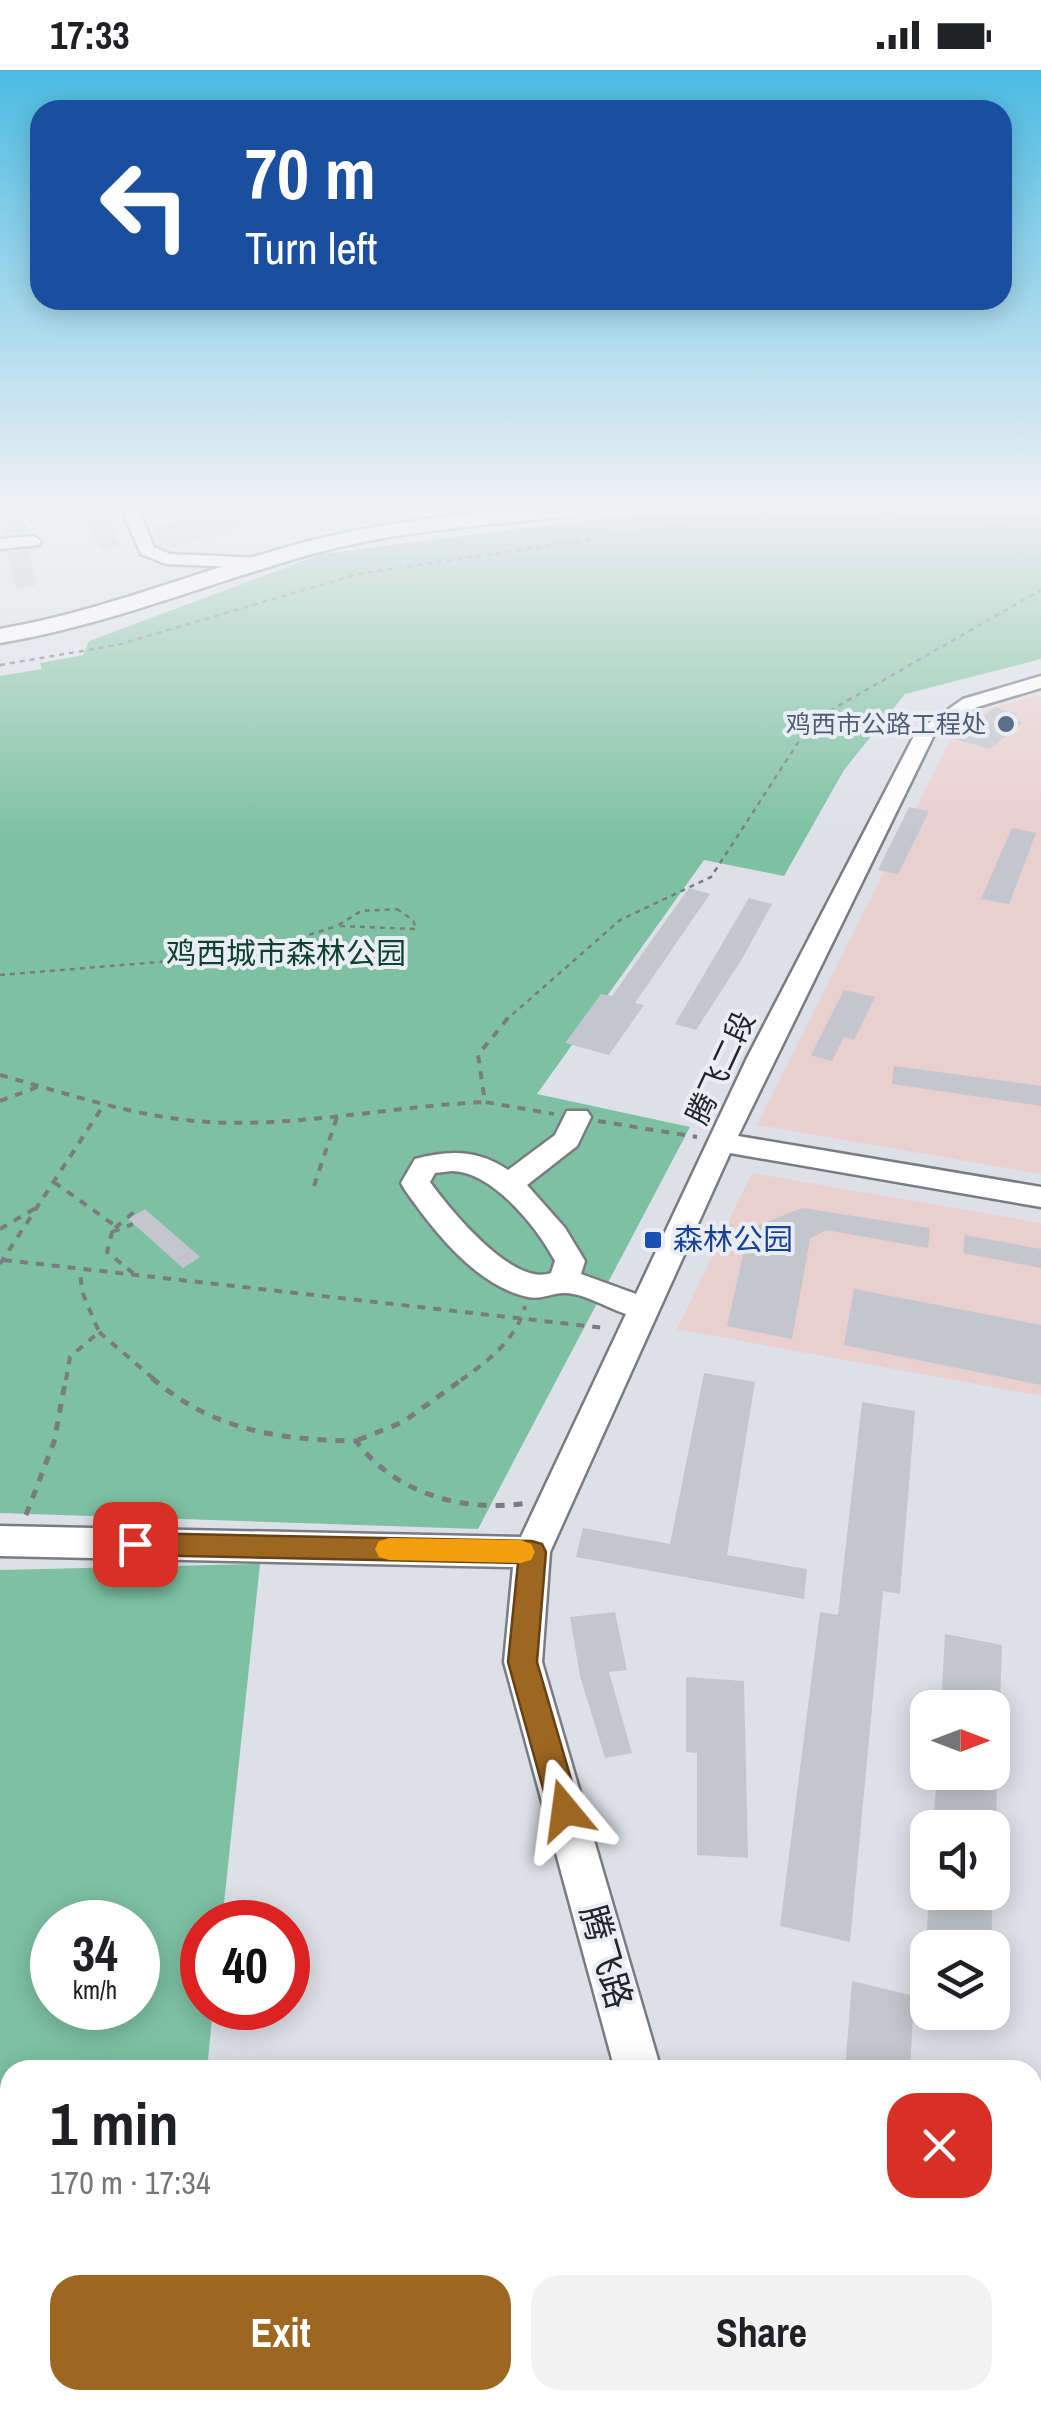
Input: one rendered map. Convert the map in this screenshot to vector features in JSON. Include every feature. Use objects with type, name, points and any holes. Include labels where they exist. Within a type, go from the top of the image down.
[{"type":"main road","points":[[0,636],[88,619]]},
{"type":"street","name":"腾飞二段","points":[[532,1552],[807,964],[926,732],[970,703],[1041,682]]},
{"type":"street","points":[[506,1186],[567,1140],[577,1118]]},
{"type":"street","points":[[722,1142],[1041,1198]]},
{"type":"street","points":[[451,1159],[482,1166],[557,1234],[570,1262],[564,1280],[550,1287],[529,1287],[502,1274],[430,1205],[415,1182],[426,1166],[451,1159]]},
{"type":"street","points":[[564,1280],[640,1320]]},
{"type":"street","points":[[8,1541],[532,1552]]},
{"type":"street","name":"腾飞路","points":[[532,1552],[523,1662],[635,2060]]},
{"type":"path","points":[[0,664],[117,644],[202,619]]},
{"type":"path","points":[[485,1102],[478,1055],[501,1024],[620,920],[711,877],[812,722],[990,619]]},
{"type":"path","points":[[0,975],[184,960],[238,967],[275,961],[305,936],[337,926],[361,911],[397,909],[413,920],[416,929],[337,926]]},
{"type":"path","points":[[0,1075],[105,1104],[208,1122],[337,1117],[419,1104],[485,1102],[722,1142]]},
{"type":"path","points":[[0,1101],[40,1086]]},
{"type":"path","points":[[105,1104],[2,1262],[522,1318],[640,1320]]},
{"type":"path","points":[[314,1186],[337,1117]]},
{"type":"path","points":[[54,1182],[114,1224],[107,1252],[136,1275]]},
{"type":"path","points":[[0,1229],[40,1205]]},
{"type":"path","points":[[112,1231],[134,1212]]},
{"type":"path","points":[[112,1231],[133,1224]]},
{"type":"path","points":[[79,1269],[82,1294],[99,1332],[178,1400],[240,1430],[281,1440],[356,1440],[403,1422],[494,1358],[522,1318],[529,1287]]},
{"type":"path","points":[[8,1541],[54,1442],[70,1358],[99,1332]]},
{"type":"path","points":[[356,1440],[377,1468],[430,1492],[483,1508],[556,1500]]},
{"type":"shaded area","points":[[1041,695],[1041,1174],[757,1125],[952,736],[988,709]]},
{"type":"shaded area","points":[[752,1173],[1041,1223],[1041,1396],[677,1329]]},
{"type":"green space","name":"鸡西城市森林公园","points":[[147,619],[1041,619],[1041,659],[905,694],[844,770],[784,876],[704,860],[537,1094],[690,1127],[478,1529],[0,1513],[0,676],[42,669],[40,663],[83,655],[89,641]]},
{"type":"green space","points":[[260,1564],[224,1900],[180,1900],[180,2030],[211,2030],[208,2060],[0,2060],[0,1570]]},
{"type":"building","points":[[995,707],[1017,714],[1012,719],[1023,722],[990,749],[956,739]]},
{"type":"building","points":[[909,807],[929,811],[898,874],[878,870]]},
{"type":"building","points":[[1012,828],[1036,833],[1009,904],[981,899]]},
{"type":"building","points":[[689,888],[710,894],[635,1003],[644,1005],[609,1055],[565,1043],[601,994],[612,996]]},
{"type":"building","points":[[749,898],[772,904],[742,959],[696,1030],[675,1024]]},
{"type":"building","points":[[844,990],[875,997],[854,1040],[844,1037],[832,1061],[811,1055]]},
{"type":"building","points":[[894,1066],[1041,1086],[1041,1106],[892,1084]]},
{"type":"building","points":[[802,1208],[930,1228],[928,1248],[826,1230],[810,1239],[792,1339],[727,1326],[749,1229]]},
{"type":"building","points":[[145,1209],[200,1257],[183,1268],[128,1219]]},
{"type":"building","points":[[965,1235],[1041,1249],[1041,1268],[963,1253]]},
{"type":"building","points":[[854,1289],[1041,1325],[1041,1385],[844,1345]]},
{"type":"building","points":[[704,1373],[755,1382],[727,1555],[807,1569],[804,1599],[576,1557],[583,1528],[670,1544]]},
{"type":"building","points":[[862,1402],[915,1411],[900,1594],[883,1591],[850,1942],[780,1926],[820,1612],[838,1615]]},
{"type":"building","points":[[615,1612],[627,1670],[609,1672],[632,1753],[605,1758],[580,1676],[570,1617]]},
{"type":"building","points":[[945,1634],[1002,1645],[1001,1690],[942,1690]]},
{"type":"building","points":[[686,1677],[744,1681],[748,1858],[697,1855],[697,1753],[686,1752]]},
{"type":"building","points":[[936,1790],[997,1790],[996,1810],[934,1810]]},
{"type":"building","points":[[928,1910],[992,1910],[992,1930],[927,1930]]},
{"type":"building","points":[[852,1981],[910,1995],[911,2060],[846,2060]]},
{"type":"slow traffic","points":[[389,1549],[521,1552]]},
{"type":"place","name":"鸡西市公路工程处","points":[[1006,724]]},
{"type":"place","name":"森林公园","points":[[653,1240]]},
{"type":"route","points":[[135,1544],[532,1552],[523,1662],[565,1810]]}]
